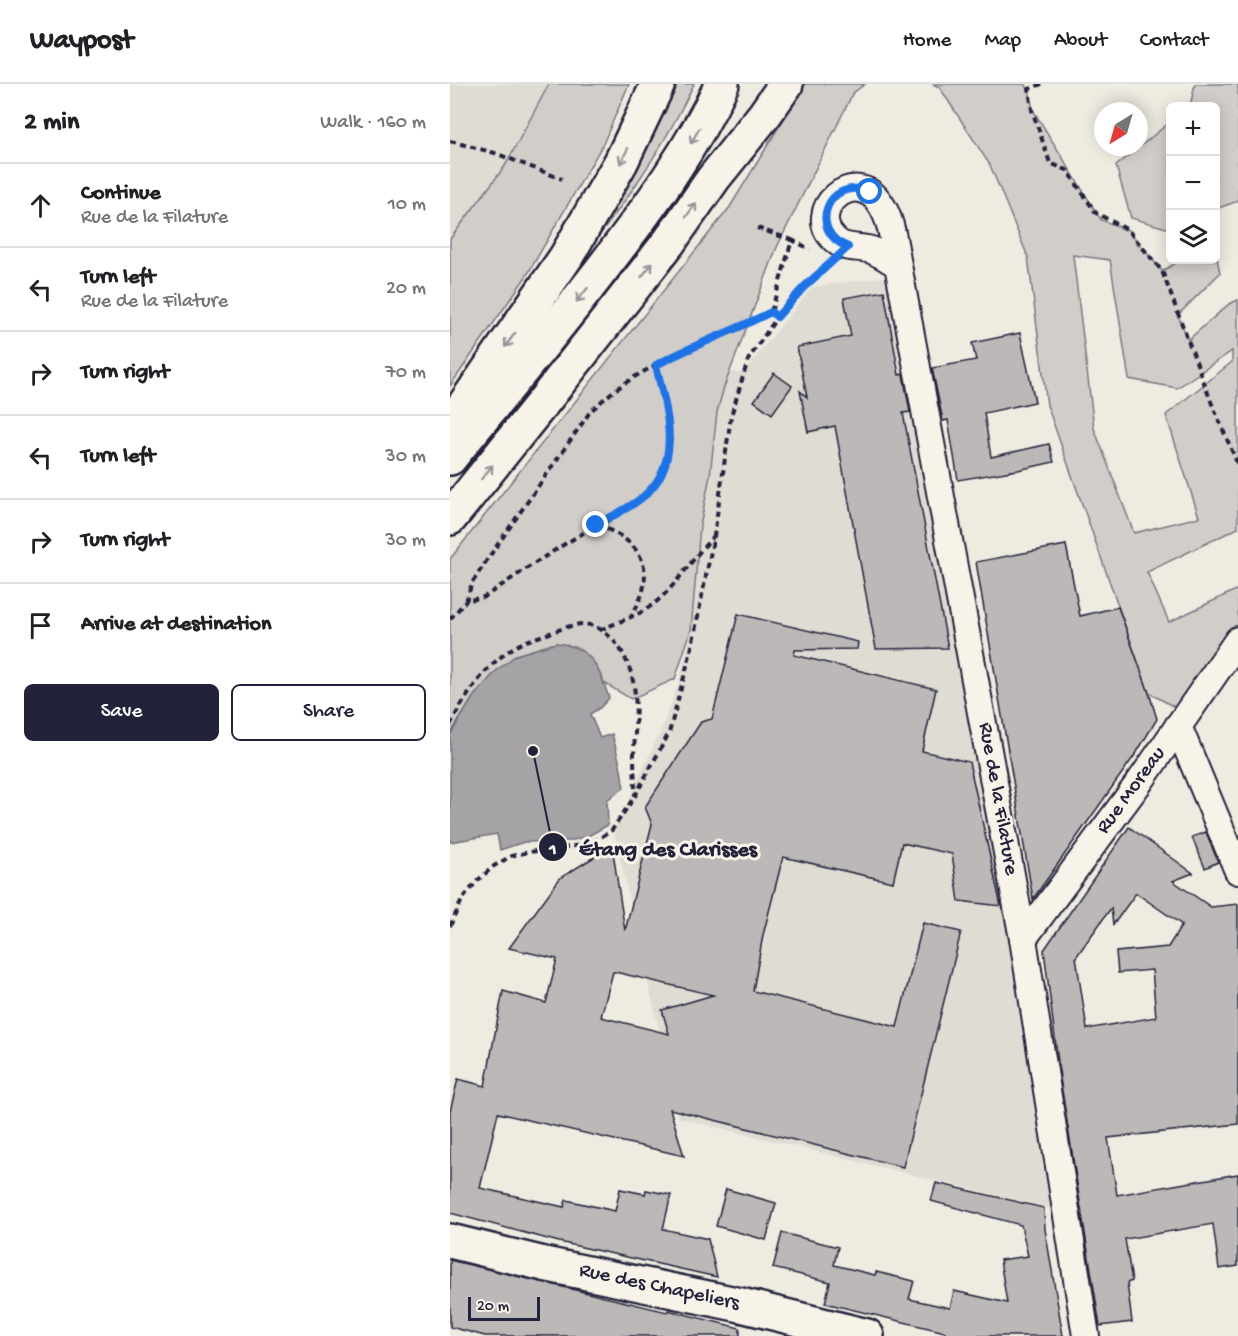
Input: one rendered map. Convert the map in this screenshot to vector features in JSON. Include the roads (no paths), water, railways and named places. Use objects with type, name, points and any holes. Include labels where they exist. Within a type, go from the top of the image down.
[{"type":"main road","points":[[450,426],[572,248],[621,162],[658,84]]},
{"type":"main road","points":[[450,458],[643,216],[692,141],[722,84]]},
{"type":"main road","points":[[713,179],[759,84]]},
{"type":"main road","points":[[450,518],[669,242],[713,179],[786,84]]},
{"type":"main road","name":"Rue des Chapeliers","points":[[450,1241],[544,1264],[741,1305],[867,1336]]},
{"type":"street","name":"Rue de la Filature","points":[[898,265],[1023,939],[1086,1336]]},
{"type":"street","name":"Rue Moreau","points":[[1023,939],[1141,780],[1238,640]]},
{"type":"street","points":[[1178,726],[1238,871]]},
{"type":"place","name":"Étang des Clarisses","points":[[533,751]]}]
